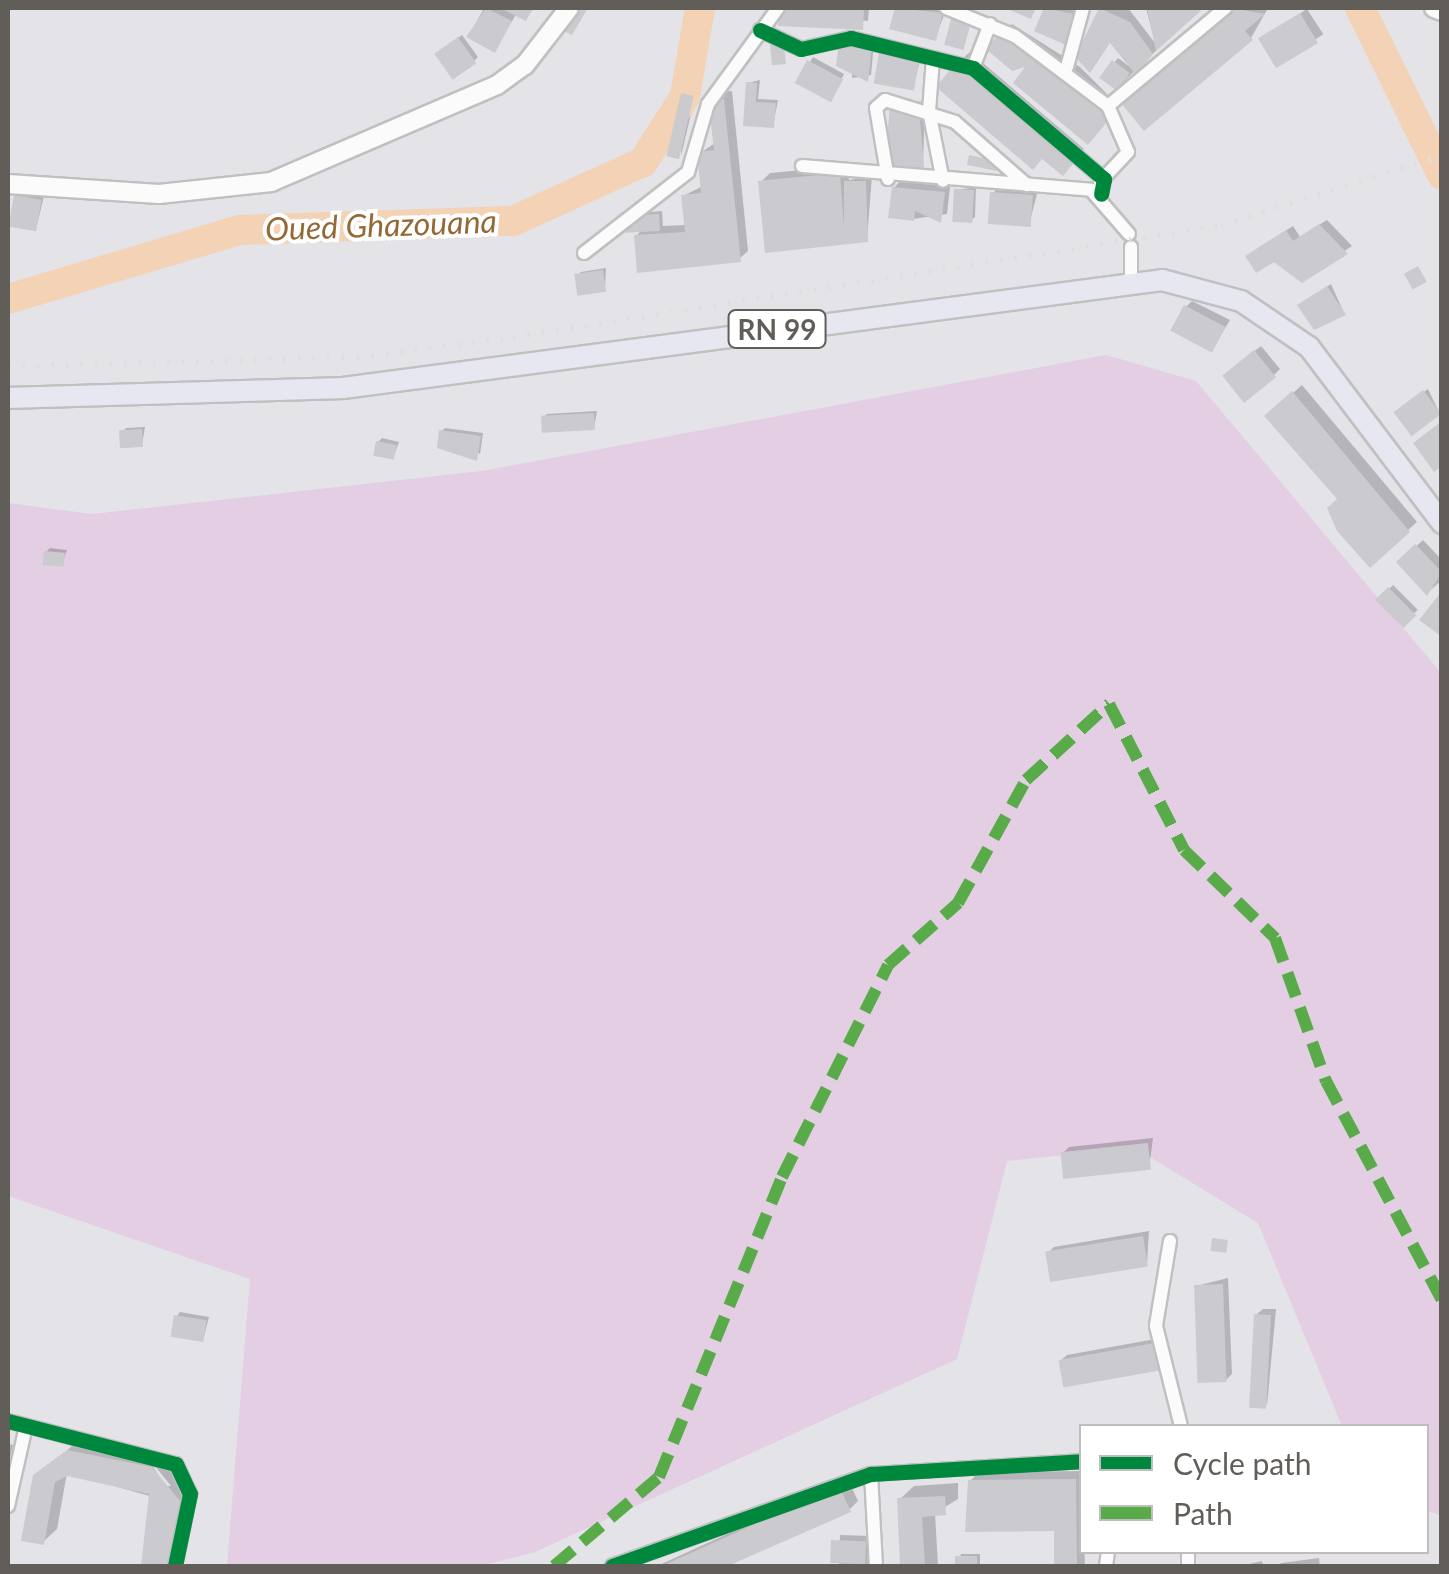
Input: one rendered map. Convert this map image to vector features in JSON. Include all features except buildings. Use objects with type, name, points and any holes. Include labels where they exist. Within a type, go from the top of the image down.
[{"type":"main road","points":[[8,184],[158,194],[272,182],[496,85],[525,65],[569,8]]},
{"type":"main road","points":[[1434,8],[1442,11]]},
{"type":"main road","name":"RN 99","points":[[8,398],[344,388],[1132,283],[1202,286],[1277,320],[1309,347],[1442,523]]},
{"type":"street","points":[[584,252],[688,172],[708,104],[778,8]]},
{"type":"street","points":[[946,8],[990,24],[1067,68],[1108,106],[1128,152],[1096,192]]},
{"type":"street","points":[[1067,68],[1082,8]]},
{"type":"street","points":[[1108,106],[1225,8]]},
{"type":"street","points":[[973,68],[990,24]]},
{"type":"street","points":[[760,30],[800,50],[850,38],[973,68],[1104,178]]},
{"type":"street","points":[[933,58],[929,112],[943,181]]},
{"type":"street","points":[[888,179],[878,103],[929,112],[955,122],[1026,185]]},
{"type":"street","points":[[802,166],[888,179],[1096,192],[1130,241],[1132,283]]},
{"type":"street","points":[[1170,1242],[1156,1326],[1180,1424]]},
{"type":"street","points":[[8,1422],[180,1468],[190,1494],[175,1566]]},
{"type":"street","points":[[8,1506],[26,1426]]},
{"type":"street","points":[[612,1566],[871,1474],[1079,1461]]},
{"type":"street","points":[[871,1474],[876,1566]]},
{"type":"shaded area","points":[[1106,355],[1196,381],[1441,673],[1441,1516],[1429,1511],[1429,1424],[1341,1424],[1258,1223],[1135,1148],[1007,1161],[957,1359],[535,1552],[481,1566],[227,1566],[250,1279],[8,1196],[8,503],[92,514],[482,471]]},
{"type":"waterway","name":"Oued Ghazouana","points":[[8,299],[240,230],[513,221],[643,162],[685,96],[700,8]]},
{"type":"waterway","name":"Oued Ghazouana","points":[[1360,8],[1442,175]]},
{"type":"railway","points":[[8,366],[357,357],[513,337],[1221,225],[1442,155]]},
{"type":"marked path","points":[[554,1566],[659,1477],[782,1177],[888,965],[958,903],[1026,780],[1109,704],[1184,850],[1275,938],[1326,1081],[1442,1300]]},
{"type":"cycle path","points":[[760,30],[801,49],[851,38],[973,68],[1104,179],[1101,194]]},
{"type":"cycle path","points":[[8,1421],[176,1464],[190,1494],[175,1566]]},
{"type":"cycle path","points":[[612,1566],[871,1474],[1079,1461]]}]
